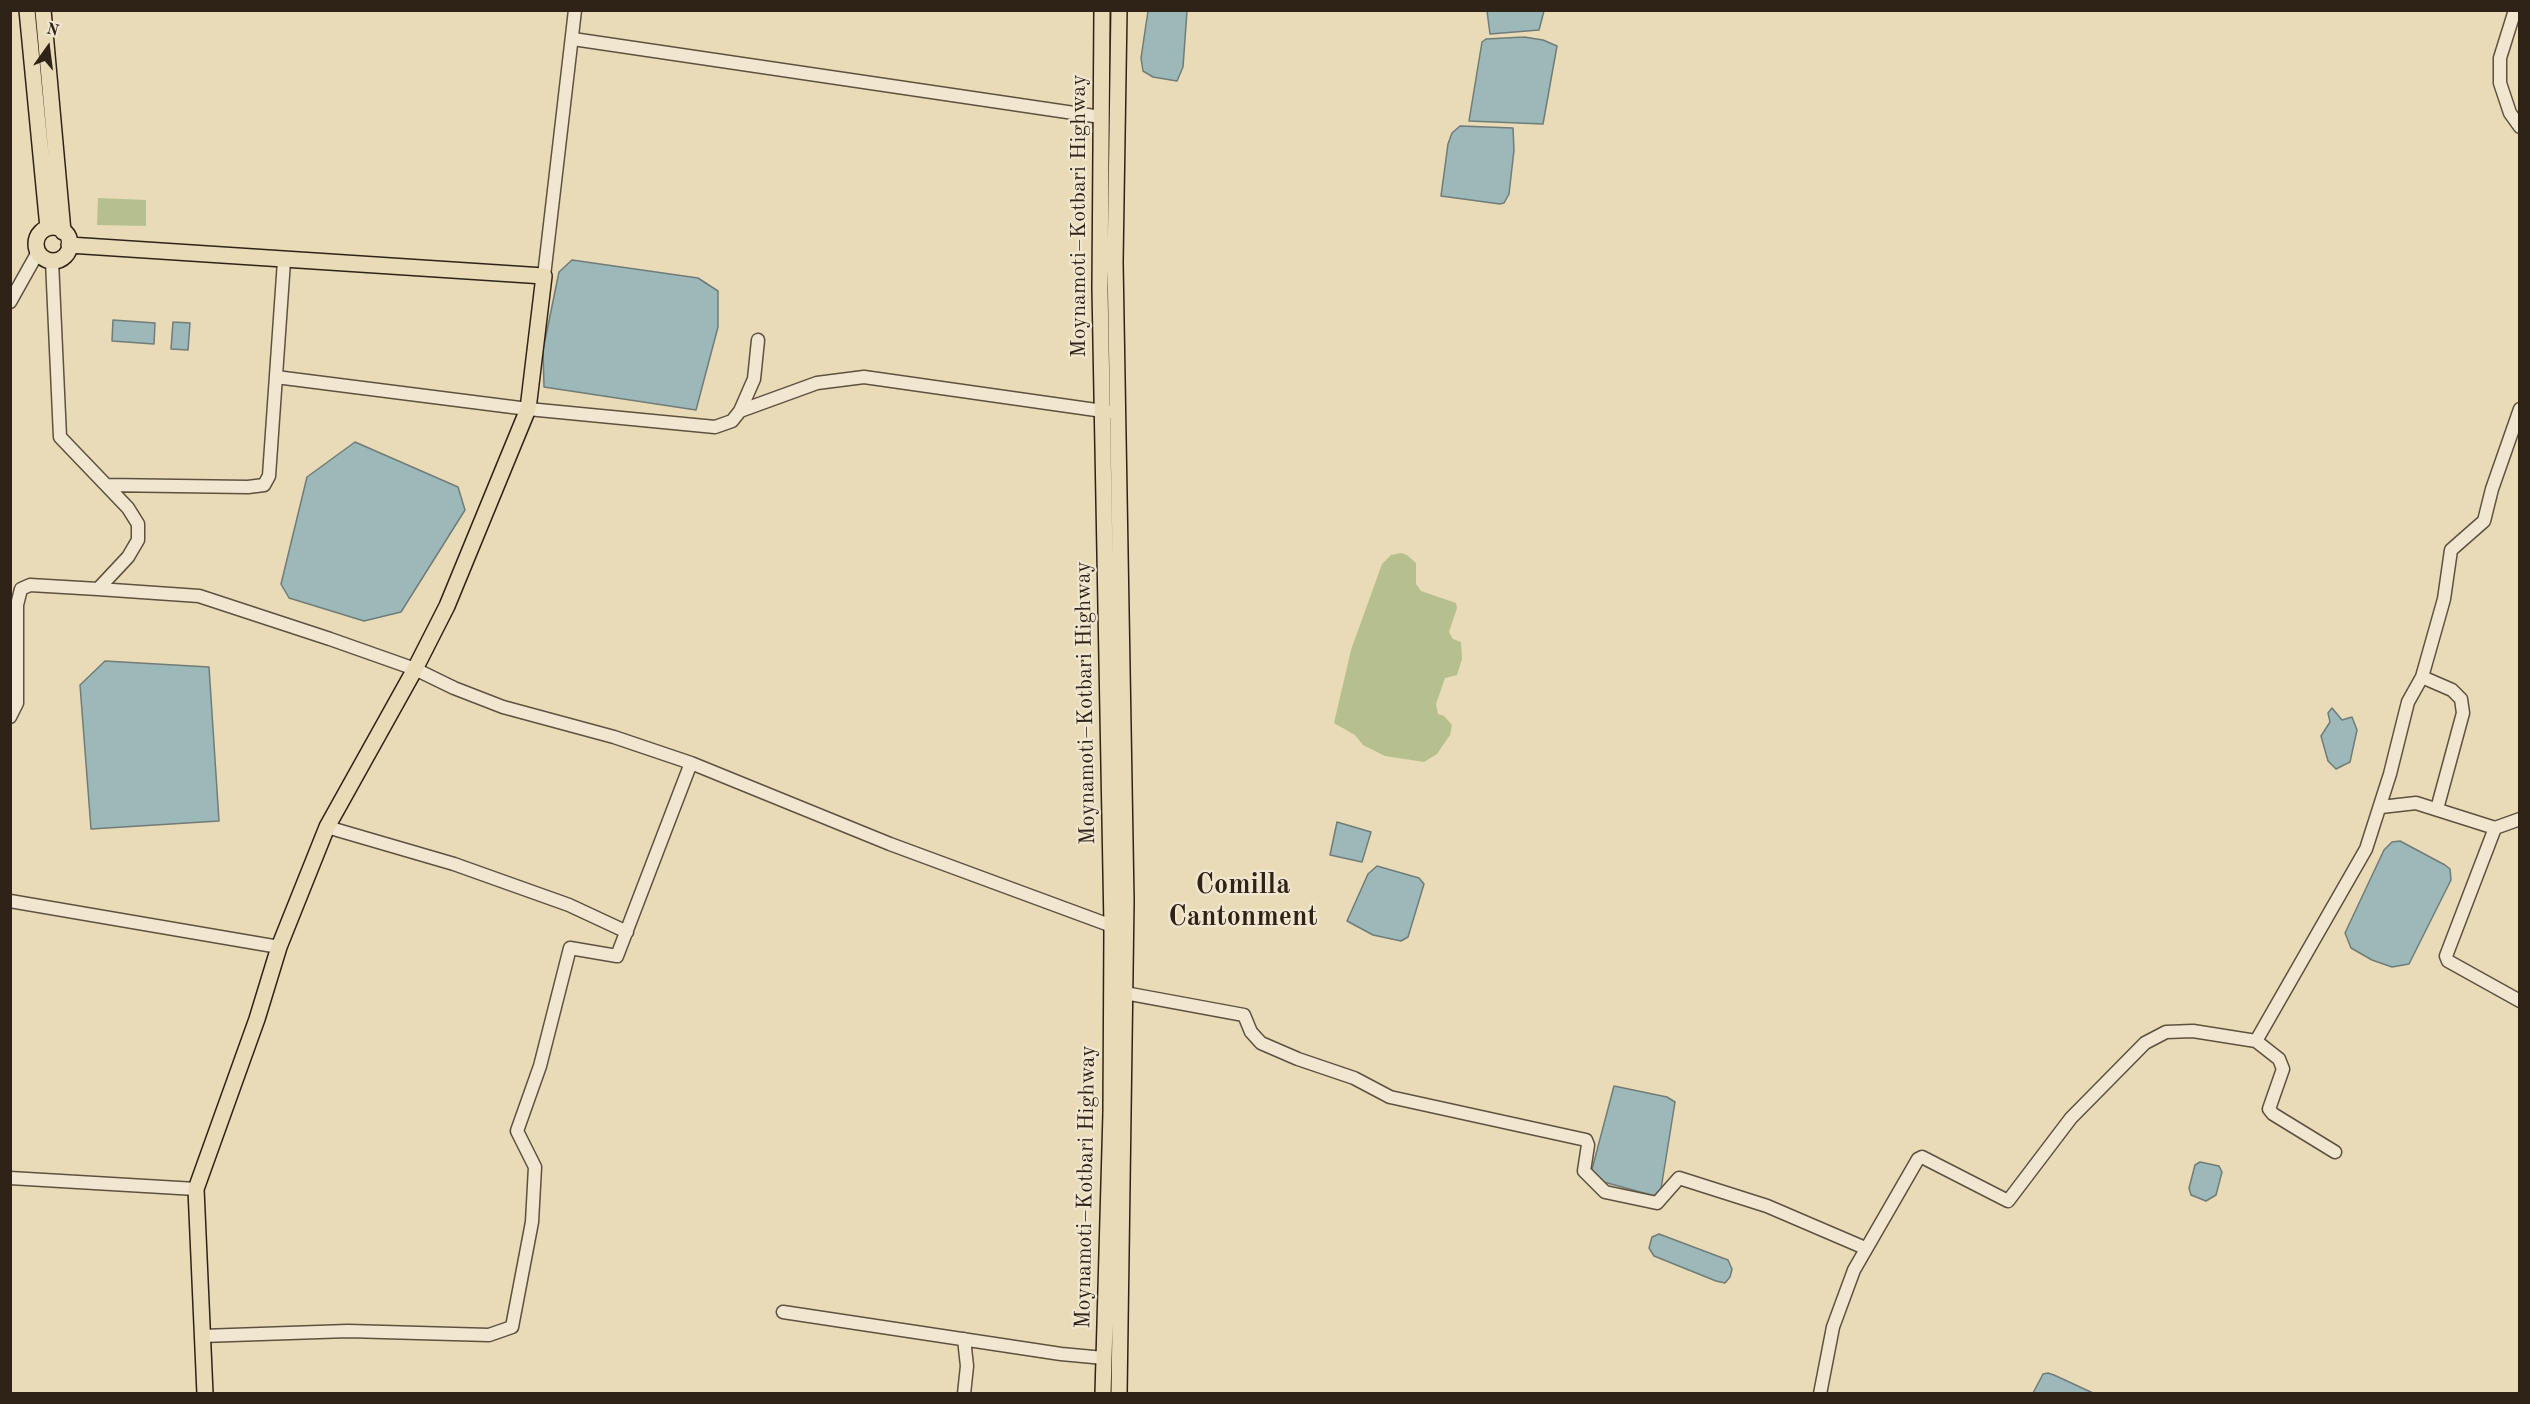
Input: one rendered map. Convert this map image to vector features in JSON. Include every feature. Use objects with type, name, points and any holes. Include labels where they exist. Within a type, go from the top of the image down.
[{"type":"main road","points":[[27,10],[60,235],[66,255],[52,261],[38,252],[37,238],[60,235],[284,261],[544,276],[528,409],[447,606],[415,669],[327,826],[279,947],[257,1019],[196,1189],[205,1394]]},
{"type":"main road","points":[[43,10],[60,235]]},
{"type":"main road","name":"Moynamoti–Kotbari Highway","points":[[1102,10],[1100,288],[1110,412]]},
{"type":"main road","name":"Moynamoti–Kotbari Highway","points":[[1103,1394],[1119,926],[1110,412],[1119,10]]},
{"type":"main road","name":"Moynamoti–Kotbari Highway","points":[[1119,926],[1125,993],[1119,1394]]},
{"type":"street","points":[[544,276],[575,10]]},
{"type":"street","points":[[2514,10],[2500,58],[2500,83],[2510,113],[2520,127]]},
{"type":"street","points":[[573,39],[1101,117]]},
{"type":"street","points":[[10,302],[38,252]]},
{"type":"street","points":[[52,261],[60,437],[128,508],[138,524],[138,540],[129,557],[98,589]]},
{"type":"street","points":[[106,485],[264,485],[269,476],[284,261]]},
{"type":"street","points":[[276,377],[528,409],[715,427],[732,421],[740,411],[754,379],[758,340]]},
{"type":"street","points":[[740,411],[817,383],[864,377],[1110,412]]},
{"type":"street","points":[[2256,1041],[2366,849],[2381,807],[2408,702],[2422,677],[2444,599],[2451,550],[2484,521],[2492,489],[2520,409]]},
{"type":"street","points":[[10,717],[17,703],[17,605],[21,589],[30,585],[199,596],[415,669],[454,688],[503,707],[691,762],[890,844],[1119,926]]},
{"type":"street","points":[[2422,677],[2452,690],[2461,699],[2463,713],[2437,809]]},
{"type":"street","points":[[202,1336],[348,1331],[489,1335],[513,1327],[532,1222],[535,1167],[517,1131],[540,1066],[570,948],[617,956],[691,762]]},
{"type":"street","points":[[2381,807],[2416,803],[2495,828],[2520,819]]},
{"type":"street","points":[[327,826],[454,864],[569,905],[627,932]]},
{"type":"street","points":[[2495,828],[2446,956],[2448,961],[2520,1001]]},
{"type":"street","points":[[10,901],[279,947]]},
{"type":"street","points":[[1125,993],[1244,1015],[1251,1032],[1261,1043],[1298,1059],[1354,1078],[1390,1097],[1586,1140],[1588,1145],[1584,1172],[1605,1192],[1657,1203],[1679,1178],[1767,1206],[1865,1248]]},
{"type":"street","points":[[1820,1394],[1833,1327],[1854,1270],[1920,1157],[2008,1201],[2072,1118],[2145,1043],[2166,1032],[2193,1031],[2256,1041],[2278,1059],[2283,1069],[2269,1109],[2273,1114],[2335,1152]]},
{"type":"street","points":[[10,1178],[196,1189]]},
{"type":"street","points":[[783,1312],[1104,1358]]},
{"type":"street","points":[[964,1339],[967,1366],[964,1394]]},
{"type":"green space","points":[[98,198],[146,200],[146,226],[97,225]]},
{"type":"green space","points":[[1401,553],[1416,563],[1416,584],[1421,591],[1456,603],[1457,608],[1449,632],[1453,639],[1461,642],[1462,659],[1457,675],[1445,678],[1436,704],[1438,714],[1444,716],[1452,725],[1450,735],[1437,754],[1424,762],[1385,756],[1363,745],[1355,735],[1334,723],[1351,650],[1382,564],[1391,555]]},
{"type":"water","points":[[1487,10],[1544,11],[1539,30],[1490,34]]},
{"type":"water","points":[[1148,11],[1187,11],[1183,67],[1177,81],[1153,77],[1143,71],[1141,58]]},
{"type":"water","points":[[1524,37],[1543,40],[1557,46],[1543,124],[1469,121],[1482,42],[1486,39]]},
{"type":"water","points":[[1460,126],[1513,128],[1514,150],[1509,194],[1504,203],[1441,196],[1448,144],[1452,133]]},
{"type":"water","points":[[572,260],[698,278],[718,291],[718,327],[696,410],[544,387],[543,350],[559,272]]},
{"type":"water","points":[[113,320],[155,323],[154,344],[112,341]]},
{"type":"water","points":[[173,322],[190,323],[188,350],[171,349]]},
{"type":"water","points":[[355,442],[458,487],[465,510],[401,612],[364,621],[289,598],[281,584],[307,477]]},
{"type":"water","points":[[105,661],[209,667],[219,821],[91,829],[80,685]]},
{"type":"water","points":[[2332,708],[2342,720],[2352,717],[2357,730],[2350,762],[2336,769],[2328,761],[2321,736],[2330,722],[2328,713]]},
{"type":"water","points":[[1337,822],[1371,832],[1362,862],[1330,855]]},
{"type":"water","points":[[2400,841],[2445,865],[2450,869],[2451,880],[2409,964],[2392,967],[2372,960],[2351,948],[2345,933],[2384,850],[2392,842]]},
{"type":"water","points":[[1377,866],[1419,878],[1424,884],[1408,937],[1401,941],[1373,935],[1347,921],[1368,874]]},
{"type":"water","points":[[1614,1086],[1667,1097],[1675,1102],[1661,1189],[1655,1196],[1600,1181],[1591,1173]]},
{"type":"water","points":[[2200,1162],[2219,1166],[2222,1172],[2216,1195],[2206,1201],[2191,1195],[2189,1188],[2195,1165]]},
{"type":"water","points":[[1659,1234],[1728,1260],[1732,1269],[1730,1277],[1725,1283],[1716,1281],[1654,1256],[1649,1248],[1652,1237]]},
{"type":"water","points":[[2048,1373],[2093,1393],[2033,1393],[2043,1374]]},
{"type":"district","name":"Comilla Cantonment","points":[[1243,902]]}]
